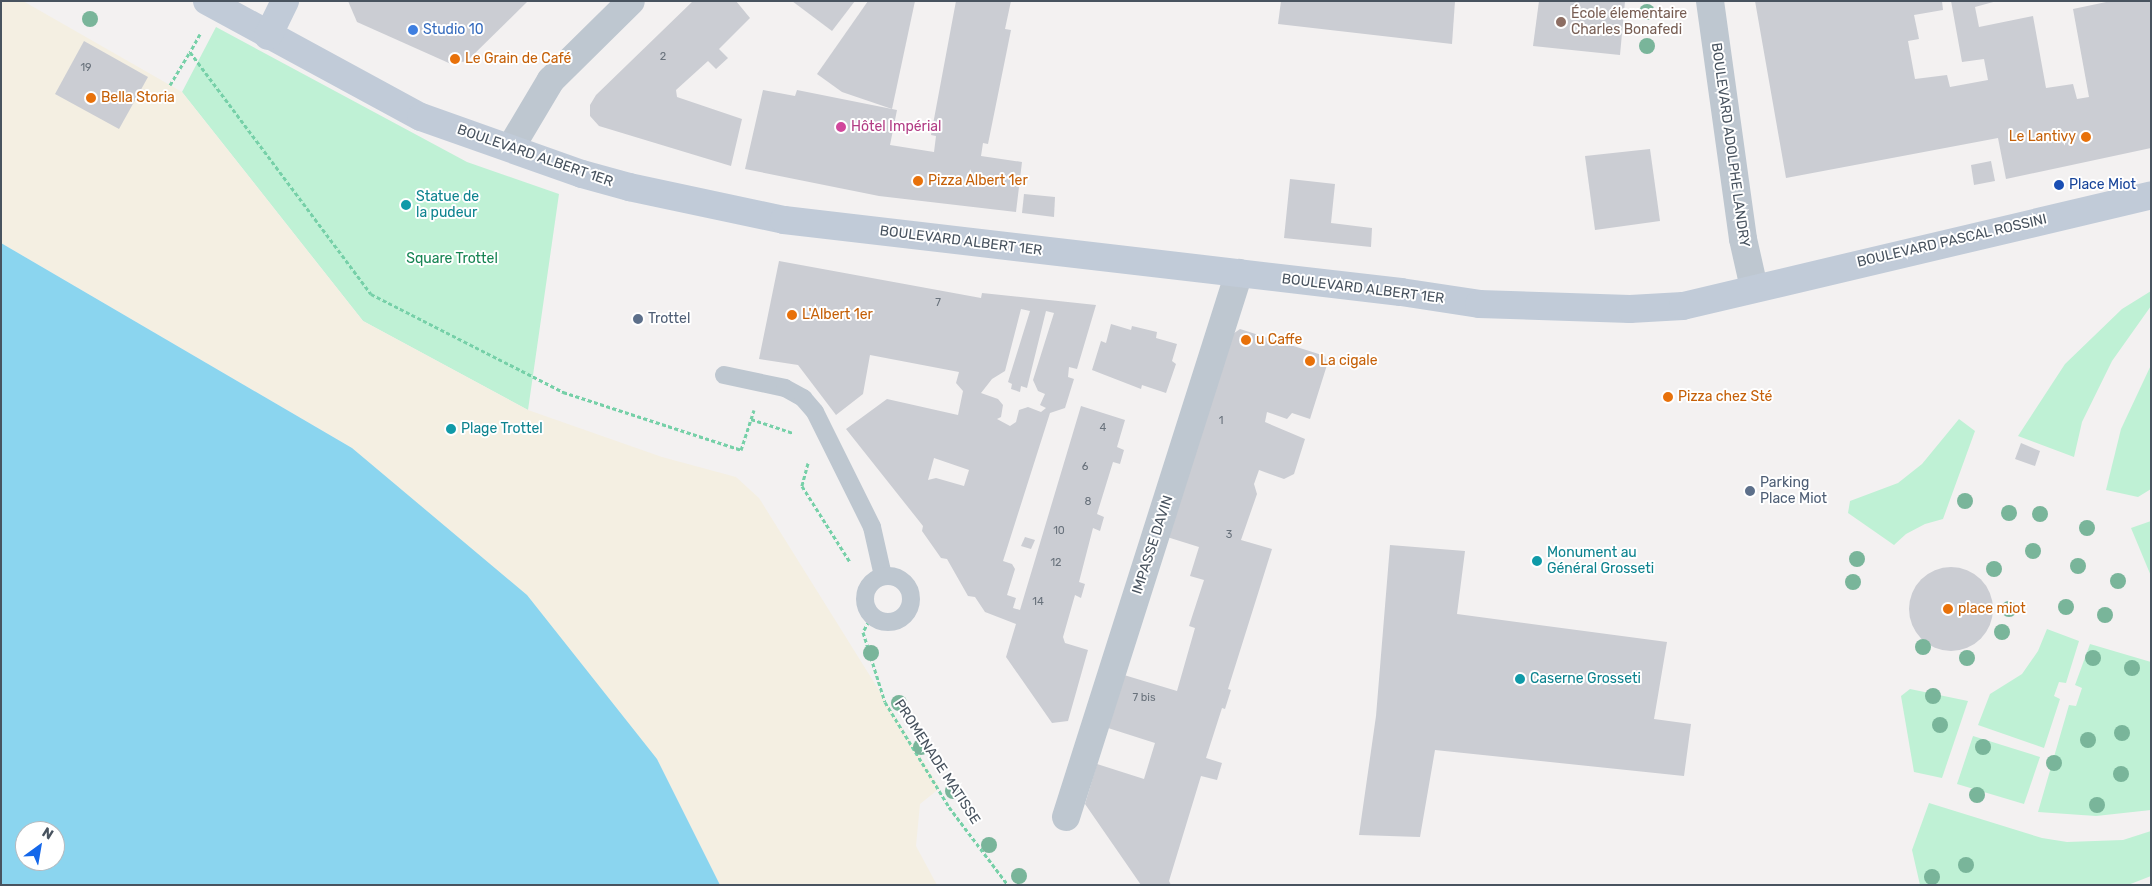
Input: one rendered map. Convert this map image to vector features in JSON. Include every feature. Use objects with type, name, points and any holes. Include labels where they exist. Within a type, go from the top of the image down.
[{"type":"main road","name":"BOULEVARD ALBERT 1ER","points":[[207,1],[268,36],[422,117],[610,182],[784,220],[1480,304],[1621,308],[1683,306],[1754,288]]},
{"type":"main road","points":[[268,36],[285,1]]},
{"type":"main road","name":"BOULEVARD PASCAL ROSSINI","points":[[1754,288],[2151,195]]},
{"type":"street","points":[[510,147],[551,80],[631,1]]},
{"type":"street","name":"BOULEVARD ADOLPHE LANDRY","points":[[1710,1],[1743,239],[1754,288]]},
{"type":"street","name":"IMPASSE DAVIN","points":[[1066,817],[1239,274]]},
{"type":"lane","points":[[724,375],[761,383],[797,395],[814,412],[872,527],[876,581],[866,604],[872,615],[884,621],[897,620],[910,604],[911,596],[904,582],[898,578],[876,581]]},
{"type":"path","points":[[170,85],[190,52]]},
{"type":"path","points":[[197,59],[371,294],[563,392],[741,450],[761,383]]},
{"type":"path","points":[[751,419],[797,434]]},
{"type":"path","points":[[810,458],[802,486],[858,575],[876,581]]},
{"type":"path","name":"PROMENADE MATISSE","points":[[872,615],[863,632],[885,702],[949,806],[1008,885]]},
{"type":"green space","name":"Square Trottel","points":[[216,27],[467,162],[559,194],[528,410],[363,321],[182,92]]},
{"type":"green space","points":[[2151,291],[2151,306],[2112,361],[2082,422],[2074,457],[2018,436],[2065,364],[2122,309]]},
{"type":"green space","points":[[2151,365],[2151,489],[2138,497],[2106,490],[2121,429]]},
{"type":"green space","points":[[1959,419],[1975,431],[1943,519],[1925,524],[1906,534],[1894,545],[1848,513],[1850,501],[1898,483],[1922,464]]},
{"type":"green space","points":[[2151,521],[2151,576],[2131,528]]},
{"type":"green space","points":[[2047,629],[2079,641],[2066,683],[2059,682],[2054,696],[2060,699],[2044,748],[1978,725],[1990,694],[2022,674],[2038,651]]},
{"type":"green space","points":[[2090,644],[2151,662],[2151,810],[2096,816],[2038,812],[2069,705],[2076,706],[2082,688],[2075,685]]},
{"type":"green space","points":[[1910,689],[1968,701],[1942,778],[1914,772],[1901,696]]},
{"type":"green space","points":[[1973,736],[2040,757],[2024,804],[1957,784]]},
{"type":"green space","points":[[1929,803],[2042,838],[2067,842],[2123,840],[2151,831],[2151,876],[2128,885],[1920,885],[1912,850]]},
{"type":"sand","name":"Plage Trottel","points":[[1,1],[23,1],[182,92],[363,321],[528,410],[662,457],[736,477],[759,498],[940,788],[920,804],[916,846],[937,885],[720,885],[657,759],[352,448],[1,243]]},
{"type":"water","points":[[1,243],[352,448],[527,595],[657,759],[720,885],[1,885]]},
{"type":"building","points":[[348,1],[528,1],[467,61],[451,64],[357,22]]},
{"type":"building","points":[[693,1],[736,1],[750,18],[719,49],[728,58],[716,69],[708,61],[676,90],[677,97],[742,119],[731,166],[599,126],[590,116],[590,105],[596,95]]},
{"type":"building","points":[[792,1],[855,1],[832,31]]},
{"type":"building","points":[[868,1],[915,1],[892,109],[842,92],[817,74]]},
{"type":"building","points":[[956,1],[1011,1],[1005,29],[1011,30],[988,144],[983,143],[981,156],[1022,162],[1016,212],[879,196],[745,169],[763,90],[795,96],[797,90],[897,110],[890,145],[934,152],[936,136],[931,135]]},
{"type":"building","points":[[1281,1],[1455,1],[1452,44],[1278,24]]},
{"type":"building","points":[[1539,1],[1625,1],[1620,55],[1533,46]]},
{"type":"building","points":[[1755,1],[1942,1],[1943,10],[1914,15],[1919,39],[1908,41],[1915,79],[1947,75],[1950,87],[1988,80],[1984,59],[1962,62],[1951,1],[1997,1],[1975,7],[1979,27],[2033,16],[2046,88],[2073,84],[2077,99],[2089,97],[2073,9],[2111,1],[2151,1],[2151,148],[2006,179],[1998,138],[1786,178]]},
{"type":"building","points":[[84,41],[148,77],[119,129],[55,94]]},
{"type":"building","points":[[1650,149],[1660,221],[1595,230],[1585,156]]},
{"type":"building","points":[[1991,161],[1995,181],[1974,185],[1971,165]]},
{"type":"building","points":[[1290,179],[1335,184],[1331,223],[1372,228],[1371,247],[1284,238]]},
{"type":"building","points":[[1024,194],[1055,197],[1054,217],[1022,213]]},
{"type":"building","points":[[779,261],[981,298],[982,293],[1096,305],[1077,369],[1069,367],[1068,377],[1074,379],[1065,408],[1050,413],[1003,561],[1012,564],[1015,569],[1007,595],[1016,598],[1013,608],[1020,610],[1081,406],[1125,420],[1117,447],[1124,450],[1120,464],[1113,462],[1097,514],[1104,517],[1100,531],[1093,528],[1079,582],[1085,584],[1081,598],[1075,595],[1063,637],[1065,643],[1088,650],[1068,721],[1052,723],[1006,657],[1016,624],[985,612],[975,597],[968,596],[947,559],[941,558],[922,531],[923,526],[846,429],[887,399],[958,415],[963,391],[956,383],[959,372],[870,355],[863,394],[836,415],[798,365],[759,359]],"holes":[[[1021,309],[1030,311],[1008,382],[1012,384],[1011,389],[1020,392],[1021,386],[1027,388],[1046,311],[1054,313],[1033,380],[1038,391],[1045,394],[1040,405],[1046,408],[1041,412],[1028,407],[1019,410],[1016,422],[1010,426],[997,419],[1001,417],[1003,405],[998,399],[981,393],[992,379],[1005,371]],[[934,458],[969,470],[964,486],[936,478],[928,480]]]},
{"type":"building","points":[[1111,324],[1131,330],[1132,326],[1157,332],[1156,338],[1177,344],[1172,361],[1176,364],[1166,393],[1142,385],[1141,389],[1092,370],[1101,341],[1106,343]]},
{"type":"building","points":[[1240,329],[1325,356],[1327,365],[1310,419],[1292,413],[1287,419],[1267,412],[1265,422],[1305,439],[1294,474],[1284,479],[1259,470],[1254,484],[1257,494],[1241,540],[1272,549],[1228,689],[1231,690],[1225,709],[1222,708],[1206,758],[1222,763],[1217,780],[1201,776],[1169,881],[1171,885],[1141,885],[1085,804],[1097,764],[1144,779],[1155,743],[1108,728],[1124,675],[1177,691],[1195,628],[1189,626],[1204,580],[1190,576],[1199,547],[1167,537],[1230,336]]},
{"type":"building","points":[[2021,443],[2040,451],[2035,466],[2015,459]]},
{"type":"building","points":[[1025,537],[1035,540],[1031,549],[1021,546]]},
{"type":"building","name":"Caserne Grosseti","points":[[1390,545],[1465,551],[1457,614],[1667,642],[1654,719],[1691,724],[1684,776],[1435,750],[1420,837],[1359,835],[1376,716]]},
{"type":"building","points":[[1943,567],[1959,567],[1975,574],[1986,585],[1993,601],[1990,625],[1981,639],[1975,644],[1959,651],[1943,651],[1927,644],[1916,633],[1909,617],[1909,601],[1916,585],[1927,574]]},
{"type":"place","name":"École élementaire Charles Bonafedi","points":[[1561,22]]},
{"type":"place","name":"Studio 10","points":[[413,30]]},
{"type":"place","name":"Le Grain de Café","points":[[455,59]]},
{"type":"place","name":"Bella Storia","points":[[91,98]]},
{"type":"place","name":"Hôtel Impérial","points":[[841,127]]},
{"type":"place","name":"Le Lantivy","points":[[2086,137]]},
{"type":"place","name":"Pizza Albert 1er","points":[[918,181]]},
{"type":"place","name":"Place Miot","points":[[2059,185]]},
{"type":"place","name":"Statue de la pudeur","points":[[406,205]]},
{"type":"place","name":"L'Albert 1er","points":[[792,315]]},
{"type":"place","name":"Trottel","points":[[638,319]]},
{"type":"place","name":"u Caffe","points":[[1246,340]]},
{"type":"place","name":"La cigale","points":[[1310,361]]},
{"type":"place","name":"Pizza chez Sté","points":[[1668,397]]},
{"type":"place","name":"Plage Trottel","points":[[451,429]]},
{"type":"place","name":"Parking Place Miot","points":[[1750,491]]},
{"type":"place","name":"Monument au Général Grosseti","points":[[1537,561]]},
{"type":"place","name":"place miot","points":[[1948,609]]},
{"type":"place","name":"Caserne Grosseti","points":[[1520,679]]}]
